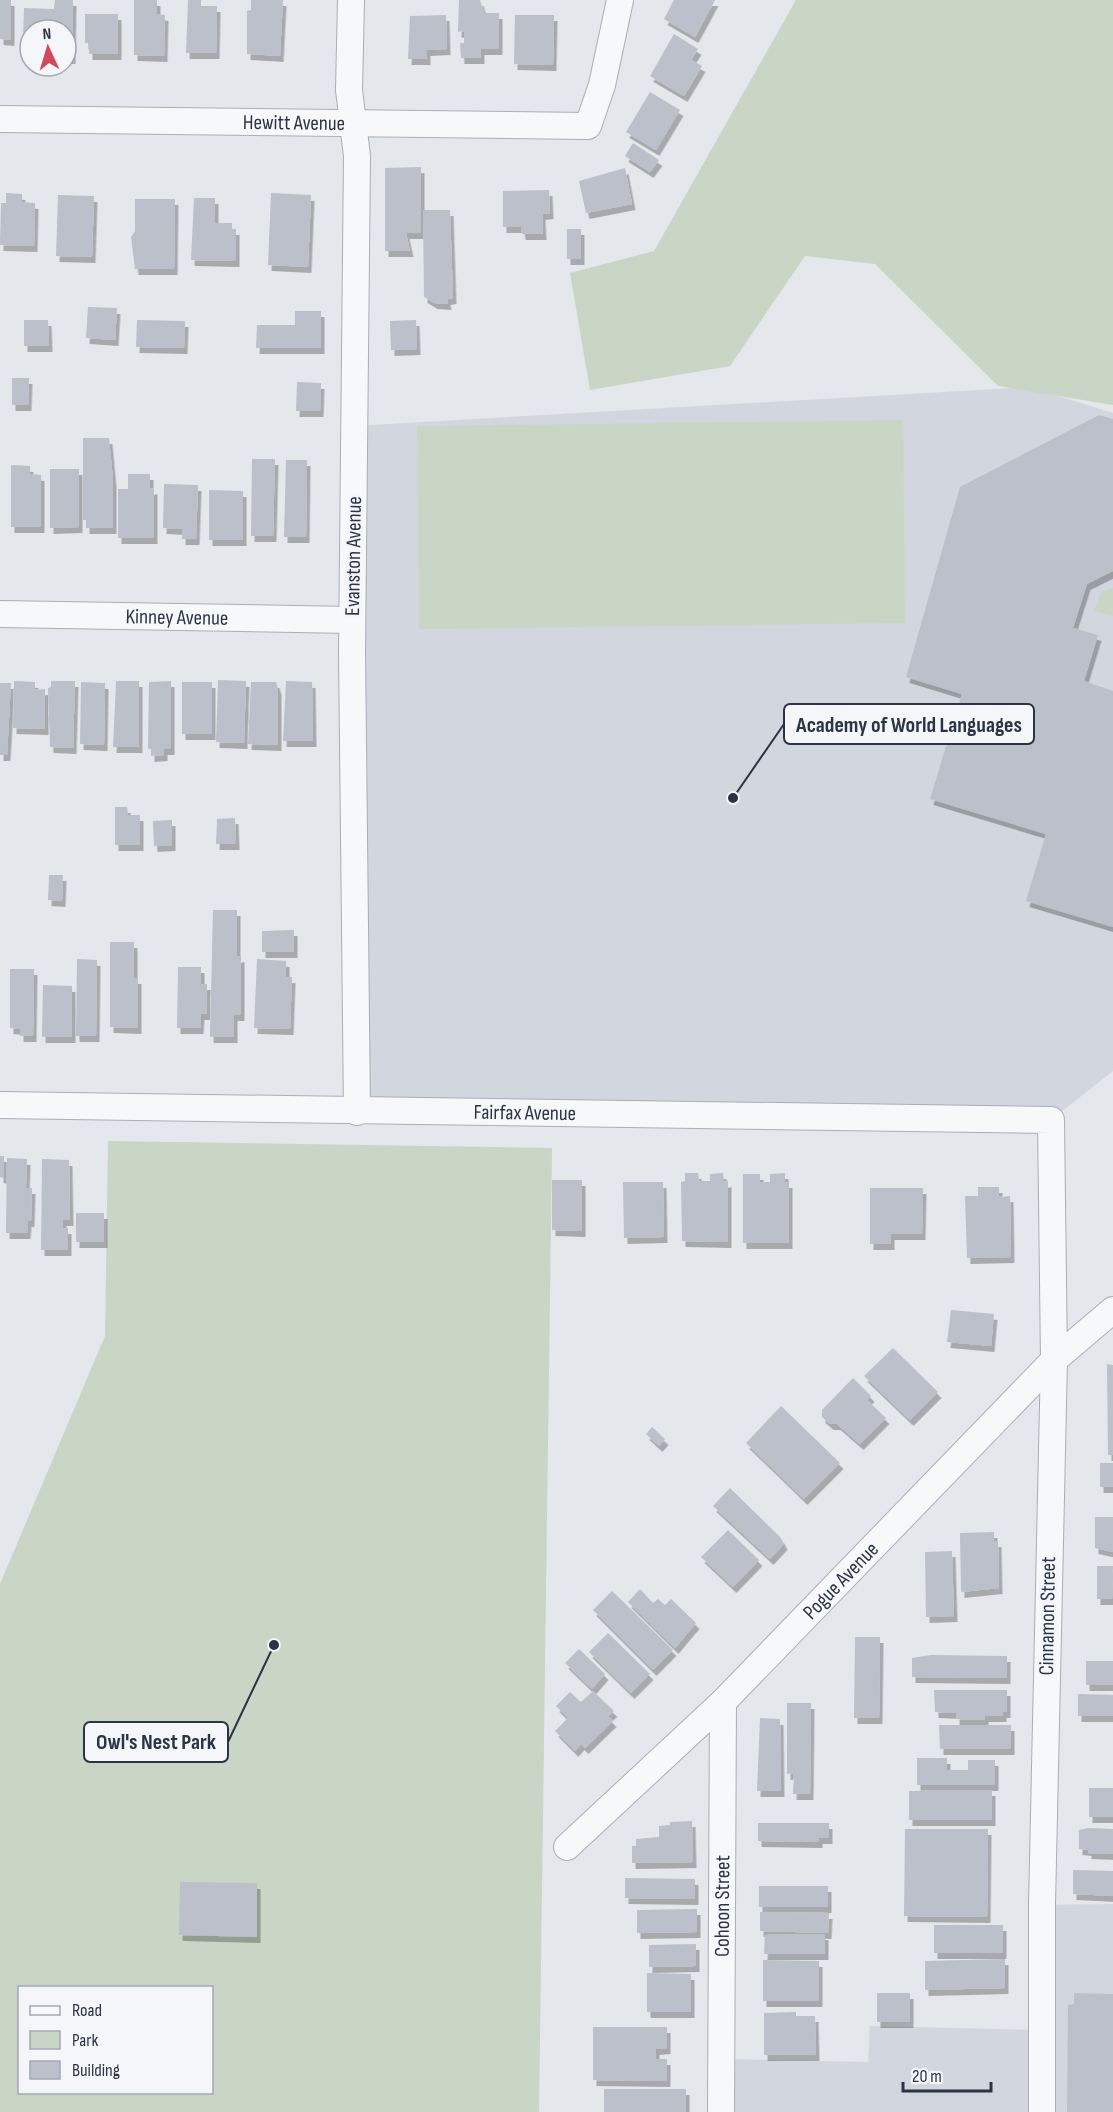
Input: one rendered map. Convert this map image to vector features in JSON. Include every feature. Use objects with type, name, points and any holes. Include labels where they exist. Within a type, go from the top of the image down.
[{"type":"street","name":"Evanston Avenue","points":[[351,0],[349,90],[357,156],[352,620],[357,1112]]},
{"type":"street","name":"Hewitt Avenue","points":[[0,119],[588,126],[602,85],[620,0]]},
{"type":"street","name":"Kinney Avenue","points":[[0,614],[352,620]]},
{"type":"street","name":"Fairfax Avenue","points":[[0,1104],[357,1112],[404,1109],[546,1114],[1051,1120]]},
{"type":"street","name":"Cinnamon Street","points":[[1042,2112],[1042,1905],[1054,1360],[1051,1120]]},
{"type":"street","name":"Pogue Avenue","points":[[567,1847],[723,1702],[1054,1360],[1113,1310]]},
{"type":"street","name":"Cohoon Street","points":[[721,2112],[723,1702]]},
{"type":"shaded area","points":[[1029,387],[1113,413],[1113,1071],[1051,1120],[357,1112],[354,426]]},
{"type":"shaded area","points":[[1113,1904],[1113,2112],[722,2112],[723,2059],[868,2062],[870,2026],[1043,2030],[1042,1905]]},
{"type":"green space","points":[[796,0],[1113,0],[1113,405],[998,386],[875,264],[805,256],[730,366],[590,390],[570,273],[654,251]]},
{"type":"green space","points":[[903,420],[905,623],[419,629],[417,426]]},
{"type":"green space","points":[[1113,588],[1113,616],[1094,611],[1100,593]]},
{"type":"green space","points":[[108,1141],[552,1148],[539,2112],[0,2112],[0,1584],[105,1336]]},
{"type":"building","points":[[0,0],[11,0],[11,40],[0,39]]},
{"type":"building","points":[[55,0],[73,0],[73,18],[24,18],[24,8],[54,9]]},
{"type":"building","points":[[134,0],[157,0],[157,14],[165,15],[164,56],[134,55]]},
{"type":"building","points":[[188,0],[201,0],[201,6],[217,6],[216,53],[186,53]]},
{"type":"building","points":[[251,0],[283,0],[280,56],[247,54],[247,11],[251,10]]},
{"type":"building","points":[[459,0],[480,0],[484,13],[499,13],[499,49],[481,49],[481,58],[461,58],[460,43],[464,43],[464,31],[458,32]]},
{"type":"building","points":[[674,0],[715,0],[695,37],[664,19]]},
{"type":"building","points":[[85,14],[118,14],[118,54],[89,54],[89,43],[85,43]]},
{"type":"building","points":[[446,15],[447,49],[427,50],[427,59],[408,59],[410,16]]},
{"type":"building","points":[[515,15],[554,15],[553,65],[514,64]]},
{"type":"building","points":[[674,34],[698,49],[691,60],[702,66],[684,96],[650,76]]},
{"type":"building","points":[[650,92],[680,110],[656,150],[626,132]]},
{"type":"building","points":[[633,143],[659,160],[650,172],[625,156]]},
{"type":"building","points":[[421,167],[421,233],[406,233],[410,251],[385,251],[385,168]]},
{"type":"building","points":[[625,168],[632,204],[586,213],[579,181]]},
{"type":"building","points":[[549,190],[550,213],[542,214],[543,234],[522,234],[521,227],[503,227],[503,191]]},
{"type":"building","points":[[6,193],[22,194],[22,202],[35,203],[34,246],[0,245],[1,203],[6,203]]},
{"type":"building","points":[[271,193],[311,195],[308,267],[268,265]]},
{"type":"building","points":[[58,195],[94,196],[92,257],[56,256]]},
{"type":"building","points":[[194,198],[215,198],[215,223],[232,223],[232,229],[236,229],[236,261],[191,260]]},
{"type":"building","points":[[135,199],[175,199],[174,269],[135,269],[131,237],[135,231]]},
{"type":"building","points":[[423,210],[450,210],[453,298],[447,299],[448,304],[434,303],[424,297]]},
{"type":"building","points":[[567,229],[581,229],[581,259],[567,259]]},
{"type":"building","points":[[88,307],[117,308],[115,340],[86,338]]},
{"type":"building","points":[[295,311],[321,311],[321,348],[256,348],[257,325],[295,325]]},
{"type":"building","points":[[24,320],[48,320],[49,346],[24,346]]},
{"type":"building","points":[[137,320],[185,321],[184,348],[136,347]]},
{"type":"building","points":[[416,320],[417,349],[391,350],[390,321]]},
{"type":"building","points":[[12,378],[29,378],[28,405],[12,405]]},
{"type":"building","points":[[297,382],[321,383],[320,411],[296,411]]},
{"type":"building","points":[[1099,415],[1113,419],[1113,571],[1087,584],[1073,628],[1098,635],[1084,681],[1113,691],[1113,927],[1026,901],[1046,834],[930,799],[962,694],[906,677],[960,487]]},
{"type":"building","points":[[83,438],[109,438],[113,481],[113,528],[86,528],[86,520],[83,520]]},
{"type":"building","points":[[252,459],[275,459],[273,536],[251,536]]},
{"type":"building","points":[[286,460],[307,460],[306,537],[284,537]]},
{"type":"building","points":[[11,465],[30,466],[30,474],[41,475],[41,527],[11,527]]},
{"type":"building","points":[[50,469],[79,469],[79,527],[50,528]]},
{"type":"building","points":[[128,474],[150,474],[150,489],[154,488],[154,538],[118,538],[118,489],[128,489]]},
{"type":"building","points":[[164,484],[198,485],[196,539],[182,539],[182,529],[163,528]]},
{"type":"building","points":[[209,490],[243,491],[243,540],[209,540]]},
{"type":"building","points":[[218,680],[246,681],[244,743],[216,742]]},
{"type":"building","points":[[14,681],[35,682],[35,690],[45,689],[45,729],[13,728]]},
{"type":"building","points":[[51,681],[75,681],[73,748],[50,747],[48,688],[51,687]]},
{"type":"building","points":[[116,681],[139,681],[139,747],[113,747]]},
{"type":"building","points":[[171,681],[171,749],[164,749],[164,755],[151,756],[151,749],[148,749],[149,682]]},
{"type":"building","points":[[286,681],[312,682],[313,741],[283,741]]},
{"type":"building","points":[[81,682],[105,683],[104,745],[80,744]]},
{"type":"building","points":[[182,682],[212,682],[212,734],[182,734]]},
{"type":"building","points":[[251,682],[276,682],[278,745],[248,744]]},
{"type":"building","points":[[0,683],[11,683],[7,755],[0,755]]},
{"type":"building","points":[[115,807],[127,807],[128,815],[140,815],[140,845],[115,845]]},
{"type":"building","points":[[235,818],[236,844],[216,844],[217,819]]},
{"type":"building","points":[[172,820],[172,845],[154,846],[153,821]]},
{"type":"building","points":[[49,875],[63,875],[62,901],[48,900]]},
{"type":"building","points":[[213,910],[237,910],[237,957],[241,956],[241,1015],[234,1015],[234,1037],[210,1037]]},
{"type":"building","points":[[294,930],[294,952],[262,952],[262,931]]},
{"type":"building","points":[[110,942],[134,942],[134,978],[138,978],[138,1028],[110,1027]]},
{"type":"building","points":[[77,959],[97,960],[96,1036],[76,1036]]},
{"type":"building","points":[[257,959],[286,961],[286,977],[292,977],[290,1029],[254,1028]]},
{"type":"building","points":[[178,967],[201,967],[201,984],[207,984],[207,1014],[201,1014],[200,1028],[177,1028]]},
{"type":"building","points":[[10,969],[34,969],[33,1036],[20,1036],[20,1029],[10,1028]]},
{"type":"building","points":[[43,985],[72,986],[72,1037],[42,1037]]},
{"type":"building","points":[[0,1156],[4,1156],[4,1178],[0,1177]]},
{"type":"building","points":[[7,1158],[27,1159],[26,1188],[32,1188],[31,1221],[28,1221],[27,1233],[6,1233]]},
{"type":"building","points":[[42,1159],[69,1160],[70,1220],[63,1220],[63,1228],[68,1228],[68,1250],[41,1250]]},
{"type":"building","points":[[685,1173],[698,1173],[699,1181],[710,1181],[710,1174],[723,1173],[724,1182],[728,1181],[728,1242],[682,1241],[681,1182],[685,1181]]},
{"type":"building","points":[[785,1173],[785,1182],[789,1182],[789,1243],[743,1243],[743,1174],[760,1174],[760,1182],[770,1182],[770,1174]]},
{"type":"building","points":[[552,1180],[582,1180],[582,1231],[552,1230]]},
{"type":"building","points":[[623,1182],[663,1182],[664,1237],[624,1238]]},
{"type":"building","points":[[978,1187],[999,1187],[999,1197],[1010,1196],[1011,1257],[967,1258],[965,1196],[978,1196]]},
{"type":"building","points":[[870,1188],[923,1188],[922,1234],[891,1234],[891,1244],[870,1244]]},
{"type":"building","points":[[76,1213],[104,1213],[104,1242],[76,1242]]},
{"type":"building","points":[[951,1310],[994,1314],[991,1346],[947,1342]]},
{"type":"building","points":[[893,1348],[938,1392],[910,1420],[864,1376]]},
{"type":"building","points":[[1107,1364],[1113,1365],[1113,1455],[1108,1455]]},
{"type":"building","points":[[853,1378],[871,1396],[867,1400],[886,1418],[860,1444],[837,1424],[830,1424],[822,1417],[822,1410]]},
{"type":"building","points":[[781,1406],[840,1463],[804,1499],[746,1443]]},
{"type":"building","points":[[652,1427],[665,1439],[659,1446],[646,1434]]},
{"type":"building","points":[[1100,1463],[1113,1463],[1113,1487],[1100,1487]]},
{"type":"building","points":[[730,1488],[781,1538],[784,1544],[770,1559],[713,1506]]},
{"type":"building","points":[[1095,1517],[1113,1517],[1113,1552],[1095,1548]]},
{"type":"building","points":[[728,1530],[759,1560],[733,1587],[701,1557]]},
{"type":"building","points":[[994,1532],[994,1541],[998,1541],[999,1588],[961,1592],[960,1533]]},
{"type":"building","points":[[952,1551],[954,1616],[926,1617],[925,1552]]},
{"type":"building","points":[[1097,1566],[1113,1566],[1112,1599],[1097,1599]]},
{"type":"building","points":[[640,1589],[653,1603],[658,1599],[665,1605],[671,1599],[696,1623],[675,1648],[628,1602]]},
{"type":"building","points":[[612,1591],[673,1650],[653,1670],[593,1610]]},
{"type":"building","points":[[608,1633],[650,1674],[631,1693],[589,1652]]},
{"type":"building","points":[[855,1637],[880,1637],[879,1718],[854,1718]]},
{"type":"building","points":[[579,1649],[605,1674],[592,1689],[565,1663]]},
{"type":"building","points":[[931,1655],[1007,1656],[1007,1678],[912,1677],[912,1658]]},
{"type":"building","points":[[1086,1661],[1113,1661],[1113,1685],[1086,1685]]},
{"type":"building","points":[[934,1690],[1007,1690],[1007,1712],[1003,1712],[1003,1716],[985,1716],[985,1720],[956,1719],[956,1713],[935,1712]]},
{"type":"building","points":[[593,1691],[614,1711],[608,1716],[613,1721],[585,1748],[581,1744],[575,1751],[555,1731],[568,1718],[556,1706],[570,1692],[581,1702]]},
{"type":"building","points":[[1078,1694],[1113,1695],[1113,1716],[1078,1716]]},
{"type":"building","points":[[787,1703],[811,1703],[810,1794],[793,1794],[794,1773],[787,1774]]},
{"type":"building","points":[[760,1718],[780,1719],[781,1791],[757,1791]]},
{"type":"building","points":[[939,1725],[1011,1725],[1011,1749],[940,1749]]},
{"type":"building","points":[[917,1758],[947,1758],[947,1770],[968,1770],[968,1760],[995,1760],[995,1785],[917,1785]]},
{"type":"building","points":[[1089,1788],[1113,1788],[1113,1817],[1089,1817]]},
{"type":"building","points":[[992,1790],[992,1820],[909,1820],[909,1791]]},
{"type":"building","points":[[692,1821],[693,1862],[632,1863],[632,1846],[636,1846],[636,1839],[659,1837],[659,1826],[670,1825],[670,1822]]},
{"type":"building","points":[[758,1823],[829,1823],[829,1838],[819,1838],[819,1842],[758,1841]]},
{"type":"building","points":[[905,1829],[988,1829],[987,1917],[904,1916]]},
{"type":"building","points":[[1113,1829],[1113,1854],[1088,1853],[1088,1850],[1079,1849],[1079,1830]]},
{"type":"building","points":[[1073,1870],[1113,1871],[1113,1896],[1073,1894]]},
{"type":"building","points":[[625,1878],[695,1879],[695,1899],[625,1898]]},
{"type":"building","points":[[180,1882],[257,1883],[257,1937],[179,1935]]},
{"type":"building","points":[[759,1886],[828,1886],[828,1907],[759,1907]]},
{"type":"building","points":[[697,1909],[697,1932],[637,1933],[637,1910]]},
{"type":"building","points":[[760,1912],[829,1913],[828,1933],[760,1931]]},
{"type":"building","points":[[934,1925],[1003,1925],[1003,1953],[934,1953]]},
{"type":"building","points":[[825,1934],[825,1954],[764,1954],[765,1935]]},
{"type":"building","points":[[696,1944],[696,1966],[649,1967],[649,1945]]},
{"type":"building","points":[[1005,1959],[1005,1988],[925,1990],[925,1961]]},
{"type":"building","points":[[763,1960],[819,1961],[819,2001],[763,2001]]},
{"type":"building","points":[[647,1973],[691,1974],[691,2012],[647,2012]]},
{"type":"building","points":[[877,1993],[910,1993],[910,2022],[877,2022]]},
{"type":"building","points":[[1074,1993],[1113,1994],[1113,2112],[1067,2112],[1068,2005],[1074,2004]]},
{"type":"building","points":[[796,2012],[796,2016],[815,2016],[816,2055],[764,2055],[764,2013]]},
{"type":"building","points":[[593,2027],[667,2027],[667,2048],[656,2049],[656,2059],[667,2059],[667,2081],[593,2080]]},
{"type":"building","points":[[604,2089],[686,2089],[686,2112],[604,2112]]},
{"type":"place","name":"Academy of World Languages","points":[[733,798]]},
{"type":"place","name":"Owl's Nest Park","points":[[274,1645]]}]
